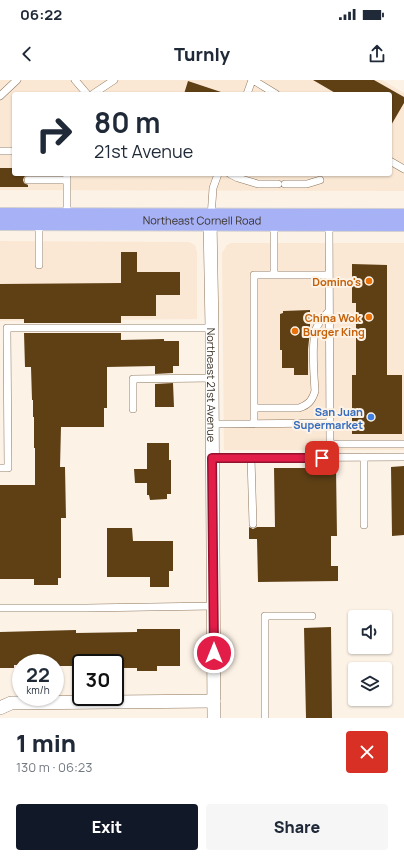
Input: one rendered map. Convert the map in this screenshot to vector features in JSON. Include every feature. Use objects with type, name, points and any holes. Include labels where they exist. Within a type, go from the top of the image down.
[{"type":"highway","name":"Northeast Cornell Road","points":[[0,219],[404,220]]},
{"type":"street","name":"Northeast 21st Avenue","points":[[210,220],[214,718]]},
{"type":"street","points":[[0,708],[11,704],[214,701]]},
{"type":"lane","points":[[0,96],[17,80]]},
{"type":"lane","points":[[75,80],[85,92]]},
{"type":"lane","points":[[96,92],[114,80]]},
{"type":"lane","points":[[248,92],[253,80],[273,92]]},
{"type":"lane","points":[[0,151],[12,151]]},
{"type":"lane","points":[[392,162],[404,169]]},
{"type":"lane","points":[[210,220],[213,188],[217,176]]},
{"type":"lane","points":[[234,176],[258,184],[307,184],[320,180]]},
{"type":"lane","points":[[28,180],[67,177],[67,219]]},
{"type":"lane","points":[[39,219],[39,265]]},
{"type":"lane","points":[[274,220],[274,275]]},
{"type":"lane","points":[[329,220],[330,444],[404,444]]},
{"type":"lane","points":[[254,424],[254,275],[329,275]]},
{"type":"lane","points":[[254,408],[299,408],[310,402],[315,391],[314,341],[316,330],[321,319],[329,311]]},
{"type":"lane","points":[[0,468],[8,468],[4,415],[7,328],[212,328]]},
{"type":"lane","points":[[133,409],[133,379],[212,378]]},
{"type":"lane","points":[[212,424],[330,423]]},
{"type":"lane","points":[[364,457],[364,525]]},
{"type":"lane","points":[[212,458],[404,457]]},
{"type":"lane","points":[[251,458],[252,524]]},
{"type":"lane","points":[[0,608],[214,606]]},
{"type":"lane","points":[[265,718],[265,616],[312,616]]},
{"type":"shaded area","points":[[0,80],[382,80],[404,93],[404,191],[0,190]]},
{"type":"shaded area","points":[[0,241],[189,242],[195,245],[197,252],[197,319],[0,321]]},
{"type":"shaded area","points":[[231,243],[404,243],[404,450],[224,450],[222,253],[227,245]]},
{"type":"building","points":[[313,80],[374,80],[404,97],[404,103],[392,124],[392,92],[334,92]]},
{"type":"building","points":[[188,81],[221,92],[185,92]]},
{"type":"building","points":[[0,168],[12,168],[12,176],[26,176],[23,180],[28,187],[0,187]]},
{"type":"building","points":[[121,252],[137,252],[137,272],[180,272],[180,295],[156,295],[156,316],[121,316],[121,323],[24,323],[24,319],[0,319],[0,284],[121,283]]},
{"type":"building","points":[[352,264],[387,265],[387,375],[402,375],[402,434],[352,434],[352,375],[356,375],[356,303],[352,303]]},
{"type":"building","name":"Burger King","points":[[310,310],[308,375],[294,375],[294,368],[282,368],[282,350],[280,350],[280,314],[283,313],[283,311]]},
{"type":"building","points":[[24,333],[121,333],[121,340],[164,339],[164,341],[179,341],[179,366],[173,366],[173,373],[155,374],[155,366],[107,367],[107,408],[104,408],[104,427],[61,427],[60,467],[65,467],[66,518],[61,518],[61,578],[58,578],[58,585],[34,585],[34,579],[0,579],[0,485],[35,485],[34,417],[31,367],[25,367]]},
{"type":"building","points":[[173,383],[174,407],[155,407],[155,384]]},
{"type":"building","points":[[147,443],[169,443],[169,460],[171,460],[171,494],[167,494],[167,499],[150,500],[149,495],[147,495],[147,483],[135,483],[134,469],[147,469]]},
{"type":"building","points":[[404,466],[404,535],[392,536],[391,467]]},
{"type":"building","points":[[274,468],[336,468],[337,536],[331,536],[331,566],[338,566],[338,581],[258,582],[257,539],[249,539],[249,527],[253,529],[257,527],[275,527]]},
{"type":"building","points":[[107,528],[132,528],[133,541],[173,541],[173,571],[169,571],[169,587],[150,587],[150,577],[107,577]]},
{"type":"building","points":[[331,627],[332,718],[306,718],[304,628]]},
{"type":"building","points":[[137,629],[180,629],[180,666],[157,666],[157,671],[137,671],[137,668],[124,668],[124,654],[72,654],[72,666],[64,666],[64,654],[12,654],[12,668],[0,668],[0,632],[76,630],[76,633],[137,632]]},
{"type":"place","name":"Domino's","points":[[369,281]]},
{"type":"place","name":"China Wok","points":[[369,317]]},
{"type":"place","name":"Burger King","points":[[295,331]]},
{"type":"place","name":"San Juan Supermarket","points":[[371,417]]},
{"type":"route","points":[[214,653],[212,458],[322,458]]}]
